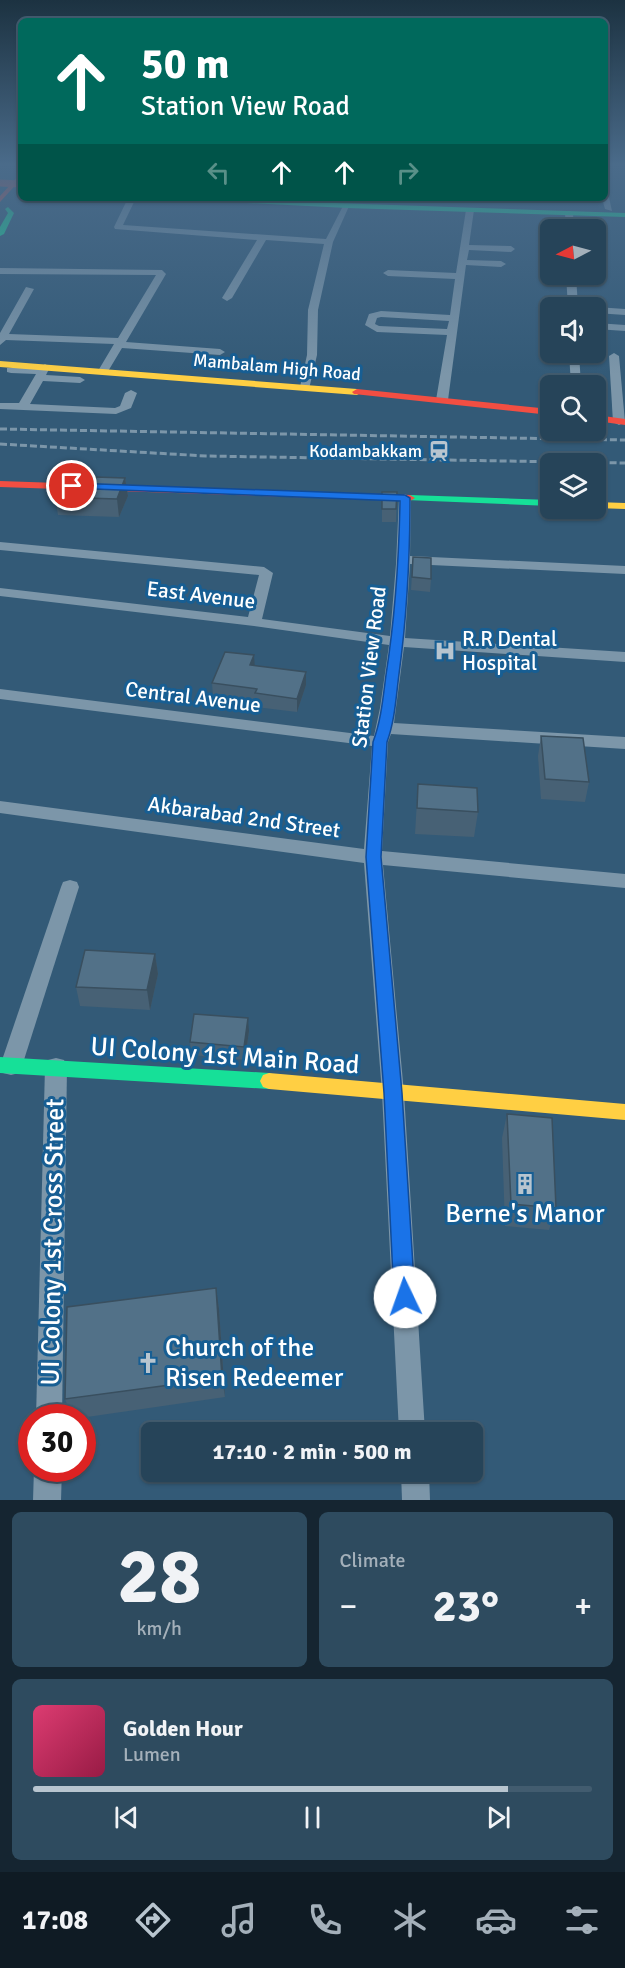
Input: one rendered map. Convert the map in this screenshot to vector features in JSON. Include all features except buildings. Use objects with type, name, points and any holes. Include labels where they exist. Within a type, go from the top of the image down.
[{"type":"main road","name":"Mambalam High Road","points":[[5,367],[42,372],[104,371],[305,387],[540,411]]},
{"type":"main road","points":[[606,420],[622,422]]},
{"type":"main road","points":[[0,484],[540,503]]},
{"type":"main road","points":[[606,505],[625,506]]},
{"type":"main road","name":"UI Colony 1st Main Road","points":[[6,1065],[625,1112]]},
{"type":"street","points":[[197,234],[329,242]]},
{"type":"street","points":[[305,387],[312,355],[313,310],[329,242],[333,234]]},
{"type":"street","points":[[442,400],[465,234]]},
{"type":"street","points":[[227,298],[262,239]]},
{"type":"street","points":[[464,248],[511,249]]},
{"type":"street","points":[[431,264],[460,268]]},
{"type":"street","points":[[388,273],[501,264]]},
{"type":"street","points":[[0,271],[159,272],[104,371]]},
{"type":"street","points":[[29,289],[2,340],[121,343],[220,352]]},
{"type":"street","points":[[606,311],[625,312]]},
{"type":"street","points":[[452,333],[377,329],[370,325],[372,316],[381,314],[454,318]]},
{"type":"street","points":[[437,332],[439,317]]},
{"type":"street","points":[[606,327],[625,328]]},
{"type":"street","points":[[614,356],[622,422]]},
{"type":"street","points":[[23,407],[42,372],[80,380]]},
{"type":"street","points":[[0,406],[116,411],[125,408],[131,393]]},
{"type":"street","name":"Station View Road","points":[[405,498],[405,560],[397,642],[383,735],[373,857],[393,1093],[411,1422]]},
{"type":"street","points":[[0,546],[264,571],[266,573],[254,622]]},
{"type":"street","points":[[405,560],[625,570]]},
{"type":"street","name":"East Avenue","points":[[0,592],[254,622],[397,642],[625,657]]},
{"type":"street","name":"Central Avenue","points":[[0,694],[383,735],[625,743]]},
{"type":"street","name":"Akbarabad 2nd Street","points":[[0,807],[373,857],[625,881]]},
{"type":"street","points":[[6,1065],[70,887]]},
{"type":"street","name":"UI Colony 1st Cross Street","points":[[49,1404],[56,1067]]},
{"type":"street","points":[[47,1500],[48,1482]]},
{"type":"street","points":[[415,1482],[416,1500]]},
{"type":"railway","points":[[0,429],[625,440]]},
{"type":"railway","points":[[0,444],[206,456],[625,463]]},
{"type":"traffic: fast","points":[[410,498],[540,503]]},
{"type":"traffic: fast","points":[[0,1065],[269,1081]]},
{"type":"traffic: slow","points":[[0,364],[357,392]]},
{"type":"traffic: slow","points":[[606,505],[625,506]]},
{"type":"traffic: slow","points":[[269,1081],[625,1112]]},
{"type":"traffic: jam","points":[[357,392],[540,411]]},
{"type":"traffic: jam","points":[[606,419],[625,422]]},
{"type":"traffic: jam","points":[[0,484],[410,498]]},
{"type":"place","name":"Kodambakkam","points":[[439,451]]},
{"type":"place","name":"R.R Dental Hospital","points":[[445,651]]},
{"type":"place","name":"Berne's Manor","points":[[525,1184]]},
{"type":"place","name":"Church of the Risen Redeemer","points":[[148,1363]]},
{"type":"route","points":[[72,486],[405,498],[405,560],[397,642],[385,728],[380,742],[373,857],[393,1093],[405,1297]]}]
